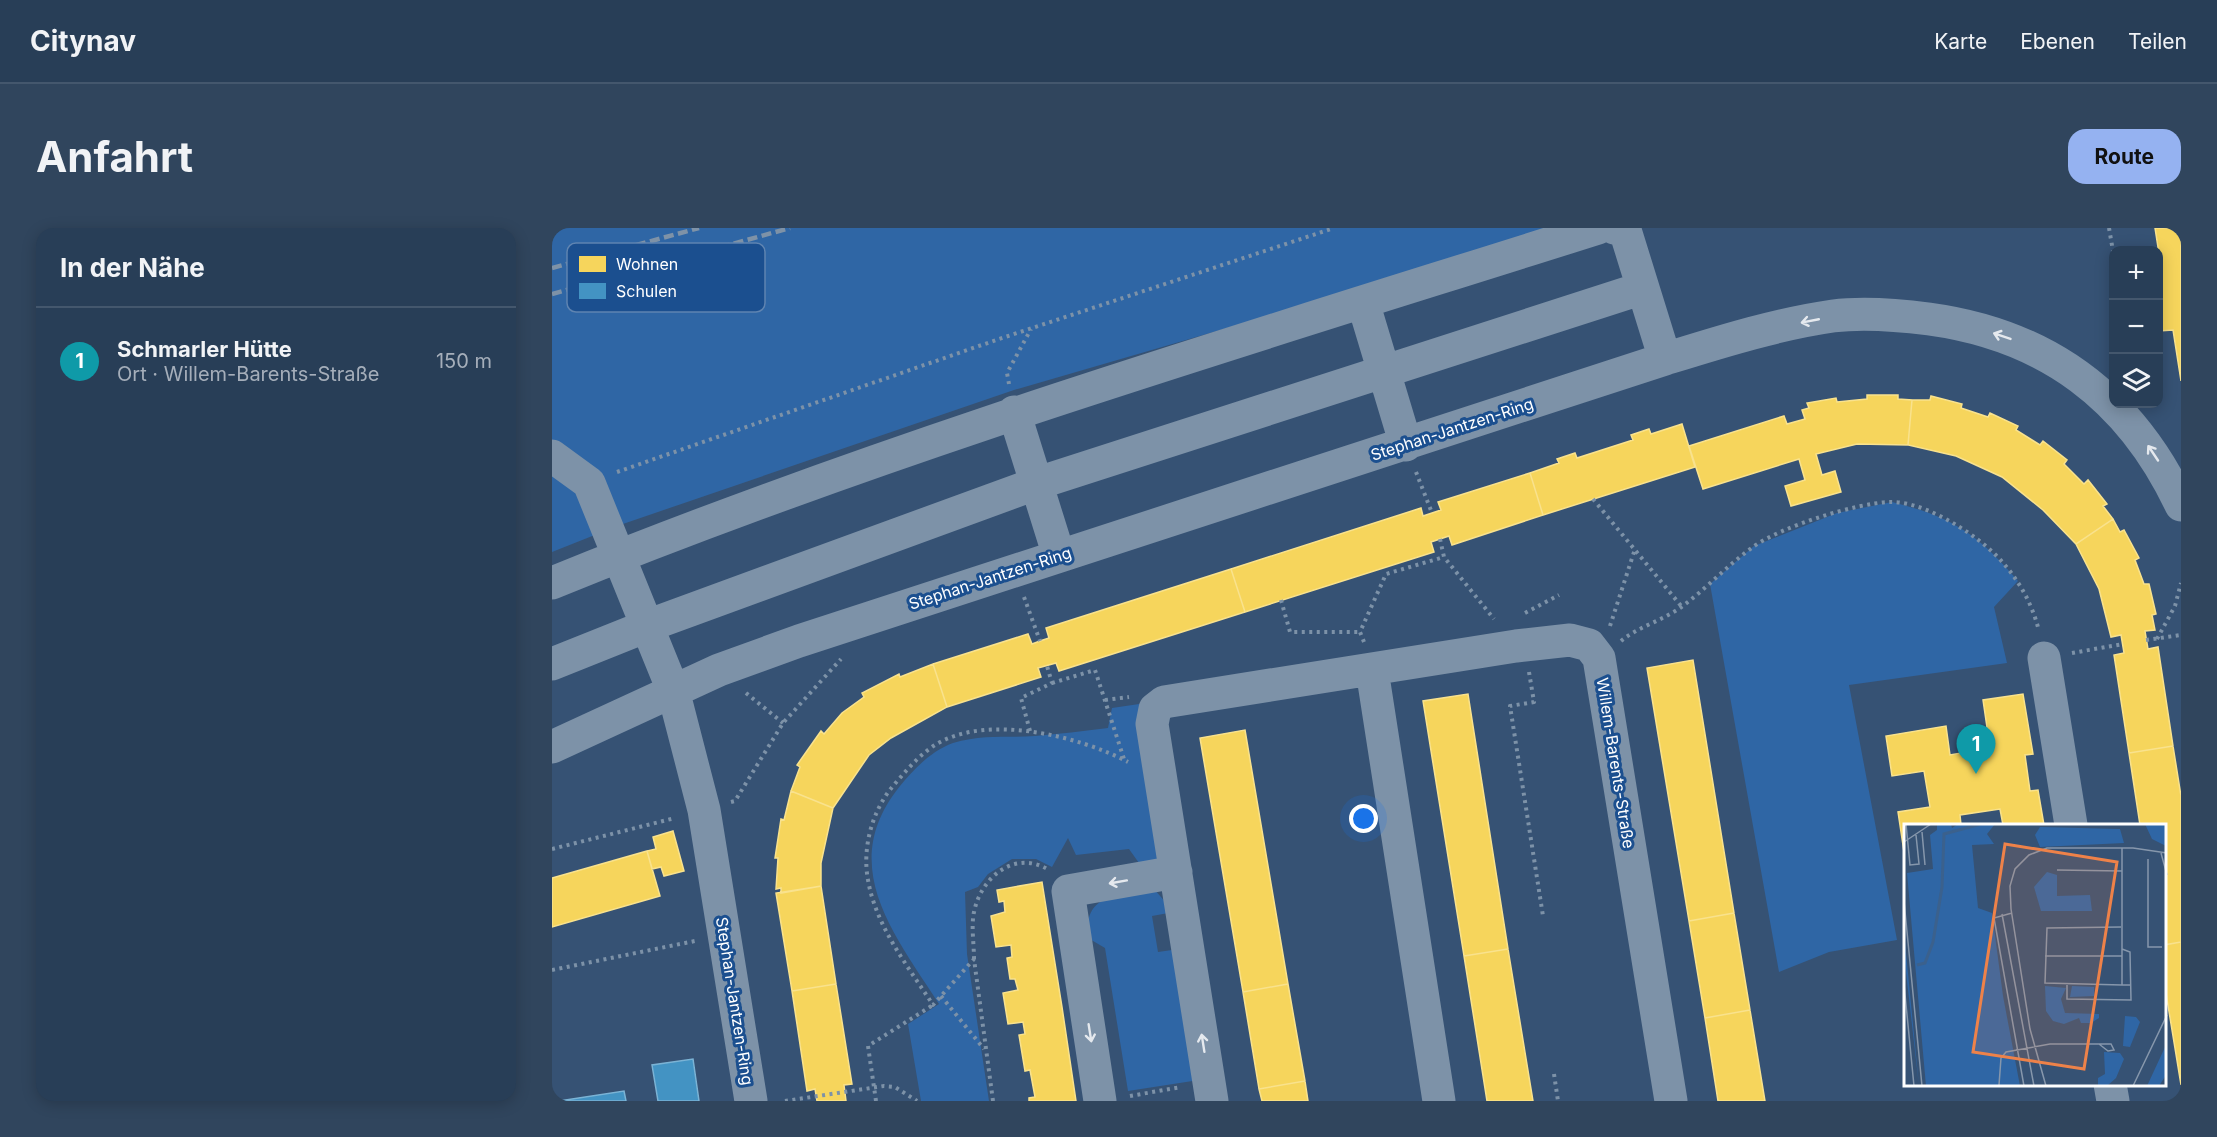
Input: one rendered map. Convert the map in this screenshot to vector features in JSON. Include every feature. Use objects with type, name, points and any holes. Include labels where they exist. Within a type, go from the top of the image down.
[{"type":"street","points":[[552,583],[619,556],[1014,412],[1598,228]]},
{"type":"street","points":[[1614,228],[1625,230],[1643,288],[1678,355]]},
{"type":"street","points":[[552,663],[1035,484],[1643,288]]},
{"type":"street","points":[[1363,302],[1406,445]]},
{"type":"street","name":"Stephan-Jantzen-Ring","points":[[552,747],[719,670],[799,640],[1678,355],[1773,329],[1833,316],[1910,316],[1959,323],[2002,335],[2041,352],[2087,382],[2125,419],[2152,451],[2181,504]]},
{"type":"street","points":[[1014,412],[1059,556]]},
{"type":"street","points":[[552,456],[589,483],[673,690]]},
{"type":"street","name":"Willem-Barents-Straße","points":[[1210,1091],[1152,724],[1155,709],[1164,702],[1372,670],[1518,631],[1589,645],[1599,658],[1671,1101]]},
{"type":"street","points":[[2044,658],[2071,824]]},
{"type":"street","points":[[1372,670],[1439,1101]]},
{"type":"street","name":"Stephan-Jantzen-Ring","points":[[673,690],[704,810],[751,1101]]},
{"type":"street","points":[[1100,1101],[1068,891],[1176,872]]},
{"type":"street","points":[[2110,1086],[2113,1101]]},
{"type":"path","points":[[589,483],[1031,328],[1334,228]]},
{"type":"path","points":[[2109,228],[2112,246]]},
{"type":"path","points":[[1014,412],[1006,373],[1031,328]]},
{"type":"path","points":[[1406,445],[1432,513]]},
{"type":"path","points":[[1593,499],[1682,607]]},
{"type":"path","points":[[1599,658],[1626,637],[1682,607],[1754,546],[1789,529],[1837,513],[1892,502],[1931,512],[1956,524],[1992,550],[2018,581],[2035,614],[2044,658],[2123,644]]},
{"type":"path","points":[[1440,539],[1444,558],[1518,631],[1526,660],[1534,702],[1510,706],[1543,916]]},
{"type":"path","points":[[1599,658],[1635,549]]},
{"type":"path","points":[[1372,670],[1360,632],[1386,574],[1444,558]]},
{"type":"path","points":[[1015,570],[1040,641]]},
{"type":"path","points":[[2157,639],[2175,606],[2181,583]]},
{"type":"path","points":[[1518,631],[1559,595]]},
{"type":"path","points":[[1281,600],[1290,632],[1360,632]]},
{"type":"path","points":[[2146,640],[2181,635]]},
{"type":"path","points":[[1047,666],[1052,682]]},
{"type":"path","points":[[719,670],[783,723]]},
{"type":"path","points":[[1030,731],[1021,698],[1052,682],[1095,670],[1124,760]]},
{"type":"path","points":[[933,1005],[885,931],[872,898],[866,856],[878,809],[905,771],[937,744],[978,731],[1030,731],[1098,749],[1161,780]]},
{"type":"path","points":[[993,1101],[974,958],[974,912],[980,896],[994,875],[1016,862],[1041,865],[1052,872]]},
{"type":"path","points":[[552,970],[724,935]]},
{"type":"path","points":[[876,1101],[868,1046],[933,1005],[974,958]]},
{"type":"path","points":[[940,996],[985,1049]]},
{"type":"path","points":[[1554,1074],[1558,1101]]},
{"type":"path","points":[[785,1101],[895,1087],[917,1101]]},
{"type":"path","points":[[1100,1101],[1210,1091]]},
{"type":"shaded area","points":[[552,228],[1572,228],[1014,390],[620,525],[552,552]]},
{"type":"shaded area","points":[[1892,502],[1931,514],[1962,529],[2003,564],[2018,581],[1994,607],[2007,663],[1849,685],[1897,940],[1829,952],[1779,972],[1710,584],[1754,546],[1837,513]]},
{"type":"shaded area","points":[[1146,703],[1163,856],[1144,870],[1129,849],[1076,855],[1068,838],[1052,867],[1036,859],[1012,859],[988,874],[978,887],[965,892],[967,954],[989,1101],[921,1101],[908,1024],[939,1004],[905,952],[890,925],[879,898],[872,871],[873,844],[881,815],[900,786],[917,767],[945,746],[984,737],[1035,736],[1108,728],[1112,708]]},
{"type":"shaded area","points":[[1154,889],[1174,912],[1152,916],[1158,952],[1179,949],[1199,1080],[1128,1091],[1105,948],[1088,938],[1088,923],[1091,912],[1106,898]]},
{"type":"building: Wohnen","points":[[2155,228],[2181,228],[2181,381],[2173,330],[2163,331],[2163,246],[2158,246]]},
{"type":"building: Wohnen","points":[[1867,395],[1898,395],[1898,399],[1912,400],[1908,445],[1857,444],[1816,454],[1822,475],[1835,471],[1841,492],[1791,506],[1785,486],[1805,480],[1799,459],[1703,489],[1689,446],[1784,416],[1787,424],[1805,419],[1802,410],[1809,408],[1807,403],[1836,398],[1837,402],[1867,399]]},
{"type":"building: Wohnen","points":[[1931,396],[1962,404],[1961,408],[1988,417],[1990,413],[2018,426],[2016,430],[2040,445],[2043,441],[2067,460],[2064,464],[2084,484],[2088,480],[2107,504],[2103,506],[2113,519],[2076,544],[2043,510],[2002,477],[1956,456],[1908,445],[1912,400],[1930,400]]},
{"type":"building: Wohnen","points":[[1682,424],[1695,467],[1543,515],[1530,473],[1559,463],[1557,459],[1575,453],[1577,458],[1633,440],[1631,435],[1649,429],[1651,434]]},
{"type":"building: Wohnen","points":[[1530,473],[1543,515],[1452,545],[1449,536],[1431,542],[1434,552],[1245,612],[1231,569],[1421,508],[1423,516],[1441,510],[1438,502]]},
{"type":"building: Wohnen","points":[[2113,519],[2120,532],[2124,530],[2139,558],[2135,560],[2144,584],[2149,584],[2156,614],[2152,615],[2155,630],[2145,631],[2148,649],[2158,647],[2173,746],[2129,753],[2114,655],[2124,653],[2121,635],[2111,637],[2099,589],[2076,544]]},
{"type":"building: Wohnen","points":[[1231,569],[1245,612],[1059,671],[1056,663],[1038,668],[1041,677],[947,707],[933,664],[1028,634],[1032,644],[1049,638],[1046,628]]},
{"type":"building: Wohnen","points":[[1693,660],[1734,913],[1689,921],[1647,668]]},
{"type":"building: Wohnen","points":[[933,664],[947,707],[891,738],[869,755],[833,808],[791,791],[800,767],[797,765],[821,731],[824,734],[842,713],[864,697],[862,693],[899,674],[900,677]]},
{"type":"building: Wohnen","points":[[1468,694],[1508,949],[1464,956],[1423,701]]},
{"type":"building: Wohnen","points":[[2023,694],[2033,754],[2025,755],[2030,791],[2038,790],[2044,824],[2003,824],[2000,809],[1960,815],[1961,824],[1904,824],[1904,852],[1898,812],[1930,807],[1924,771],[1892,776],[1886,736],[1946,726],[1950,755],[1990,748],[1983,700]]},
{"type":"building: Wohnen","points":[[1245,730],[1288,984],[1243,992],[1200,738]]},
{"type":"building: Wohnen","points":[[2173,746],[2181,796],[2181,942],[2166,945],[2166,824],[2140,824],[2129,753]]},
{"type":"building: Wohnen","points":[[791,791],[833,808],[821,863],[821,886],[781,893],[781,888],[776,889],[778,858],[775,858],[781,819],[784,820]]},
{"type":"building: Wohnen","points":[[673,831],[684,871],[664,876],[661,867],[652,869],[647,851],[656,849],[653,837]]},
{"type":"building: Wohnen","points":[[647,851],[660,896],[552,927],[552,878]]},
{"type":"building: Wohnen","points":[[1042,882],[1076,1101],[1029,1101],[1029,1098],[1035,1097],[1030,1070],[1025,1071],[1019,1035],[1025,1034],[1023,1022],[1008,1024],[1003,993],[1018,990],[1015,979],[1010,979],[1007,958],[1012,957],[1011,945],[996,947],[991,916],[1005,912],[1004,901],[999,902],[997,890]]},
{"type":"building: Wohnen","points":[[821,886],[836,984],[792,991],[776,893]]},
{"type":"building: Wohnen","points":[[1734,913],[1750,1010],[1705,1018],[1689,921]]},
{"type":"building: Wohnen","points":[[2181,942],[2181,1085],[2166,993],[2166,945]]},
{"type":"building: Wohnen","points":[[1508,949],[1533,1101],[1487,1101],[1464,956]]},
{"type":"building: Wohnen","points":[[836,984],[852,1084],[844,1085],[846,1101],[817,1101],[815,1089],[807,1091],[792,991]]},
{"type":"building: Wohnen","points":[[1288,984],[1305,1081],[1259,1089],[1243,992]]},
{"type":"building: Wohnen","points":[[1750,1010],[1765,1101],[1718,1101],[1705,1018]]},
{"type":"building: Wohnen","points":[[1305,1081],[1308,1101],[1262,1101],[1259,1089]]},
{"type":"building: Schulen","points":[[693,1059],[699,1101],[658,1101],[652,1065]]},
{"type":"building: Schulen","points":[[624,1091],[626,1101],[559,1101]]},
{"type":"railway","points":[[644,243],[699,228]]},
{"type":"railway","points":[[736,243],[790,228]]},
{"type":"railway","points":[[552,268],[567,264]]},
{"type":"railway","points":[[552,294],[567,290]]},
{"type":"place","name":"Schmarler Hütte","points":[[1976,774]]}]
